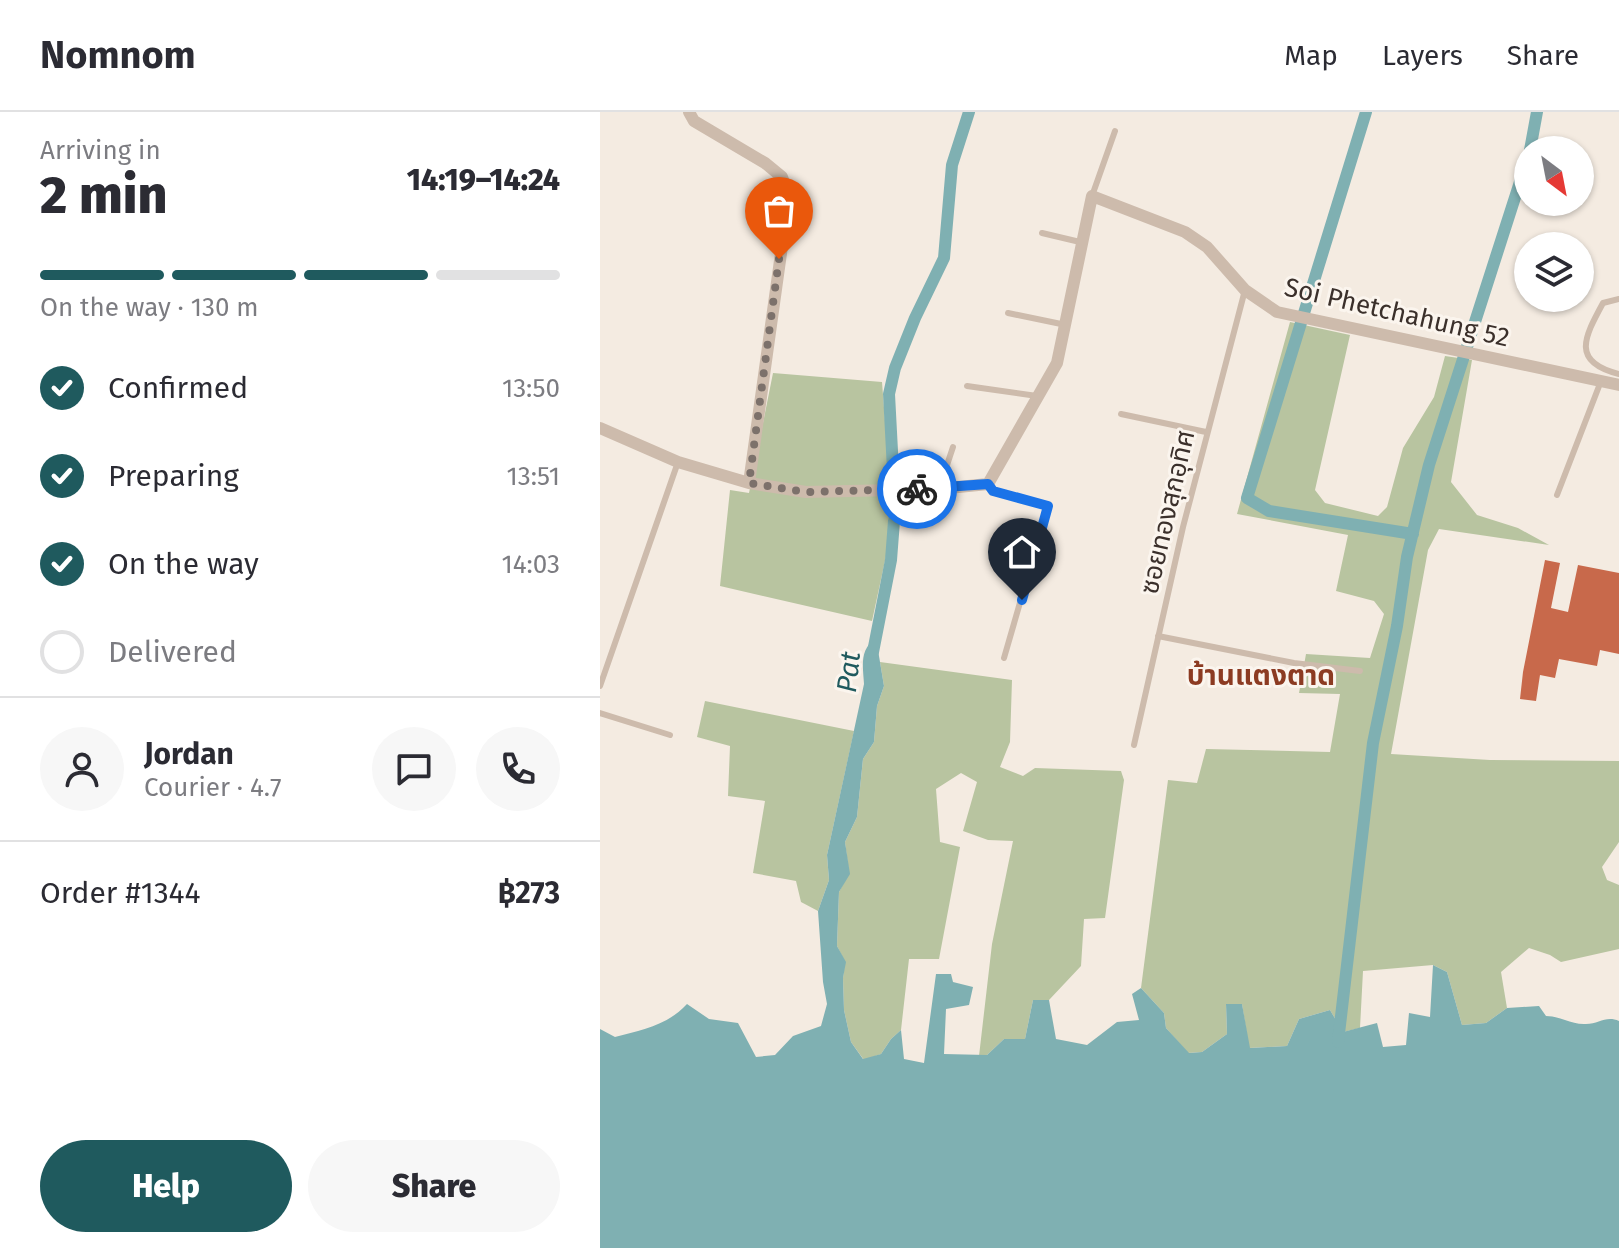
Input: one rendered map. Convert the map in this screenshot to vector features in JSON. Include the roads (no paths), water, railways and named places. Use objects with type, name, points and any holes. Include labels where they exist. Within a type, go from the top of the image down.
[{"type":"street","points":[[689,112],[694,121],[765,163],[782,177],[789,196],[749,483]]},
{"type":"street","points":[[600,428],[678,462],[749,483],[806,492],[939,489],[988,484],[1057,363],[1092,196]]},
{"type":"street","name":"Soi Phetchahung 52","points":[[1092,196],[1185,232],[1207,247],[1245,290],[1279,312],[1619,385]]},
{"type":"lane","points":[[1092,196],[1115,131]]},
{"type":"lane","points":[[1042,233],[1080,242]]},
{"type":"lane","name":"ซอยทองสุกอุทิศ","points":[[1134,745],[1206,432],[1245,290]]},
{"type":"lane","points":[[1619,299],[1603,303],[1592,324],[1586,350],[1589,361],[1596,368],[1619,374]]},
{"type":"lane","points":[[1008,313],[1066,325]]},
{"type":"lane","points":[[1557,495],[1601,381]]},
{"type":"lane","points":[[967,386],[1037,396]]},
{"type":"lane","points":[[1121,414],[1206,432]]},
{"type":"lane","points":[[939,489],[953,447]]},
{"type":"lane","points":[[600,686],[678,462]]},
{"type":"lane","points":[[988,484],[993,491],[1048,506],[1004,658]]},
{"type":"lane","points":[[1158,636],[1294,663],[1360,671]]},
{"type":"lane","points":[[600,713],[670,735]]},
{"type":"water","points":[[876,638],[884,686],[877,706],[874,742],[863,759],[857,817],[845,842],[850,874],[839,892],[837,946],[846,962],[844,1010],[851,1042],[863,1059],[881,1054],[901,1030],[904,1059],[924,1063],[936,974],[951,974],[953,982],[973,987],[969,1005],[946,1009],[944,1054],[987,1055],[1004,1039],[1025,1039],[1033,1000],[1049,1000],[1056,1039],[1087,1045],[1117,1022],[1139,1020],[1132,994],[1141,988],[1164,1013],[1166,1028],[1189,1053],[1202,1052],[1227,1034],[1226,1004],[1242,1004],[1250,1048],[1287,1046],[1299,1019],[1330,1010],[1343,1032],[1377,1023],[1383,1047],[1406,1045],[1409,1013],[1430,1017],[1433,965],[1447,972],[1462,1025],[1486,1023],[1507,1008],[1539,1006],[1546,1016],[1581,1024],[1610,1019],[1619,1021],[1619,1248],[600,1248],[600,1029],[615,1037],[635,1032],[663,1022],[687,1004],[709,1019],[738,1023],[756,1057],[775,1055],[793,1036],[821,1026],[827,1004],[818,911],[829,880],[827,855],[864,684],[863,659]]},
{"type":"waterway","name":"Pat","points":[[873,652],[891,560],[895,508],[889,394],[895,368],[915,318],[944,258],[952,165],[969,112]]},
{"type":"waterway","points":[[1366,112],[1247,498],[1269,511],[1413,534]]},
{"type":"waterway","points":[[1533,136],[1537,112]]},
{"type":"waterway","points":[[1338,1042],[1373,743],[1397,626],[1407,557],[1429,465],[1514,201]]},
{"type":"district","name":"บ้านแตงตาด","points":[[1261,675]]}]
